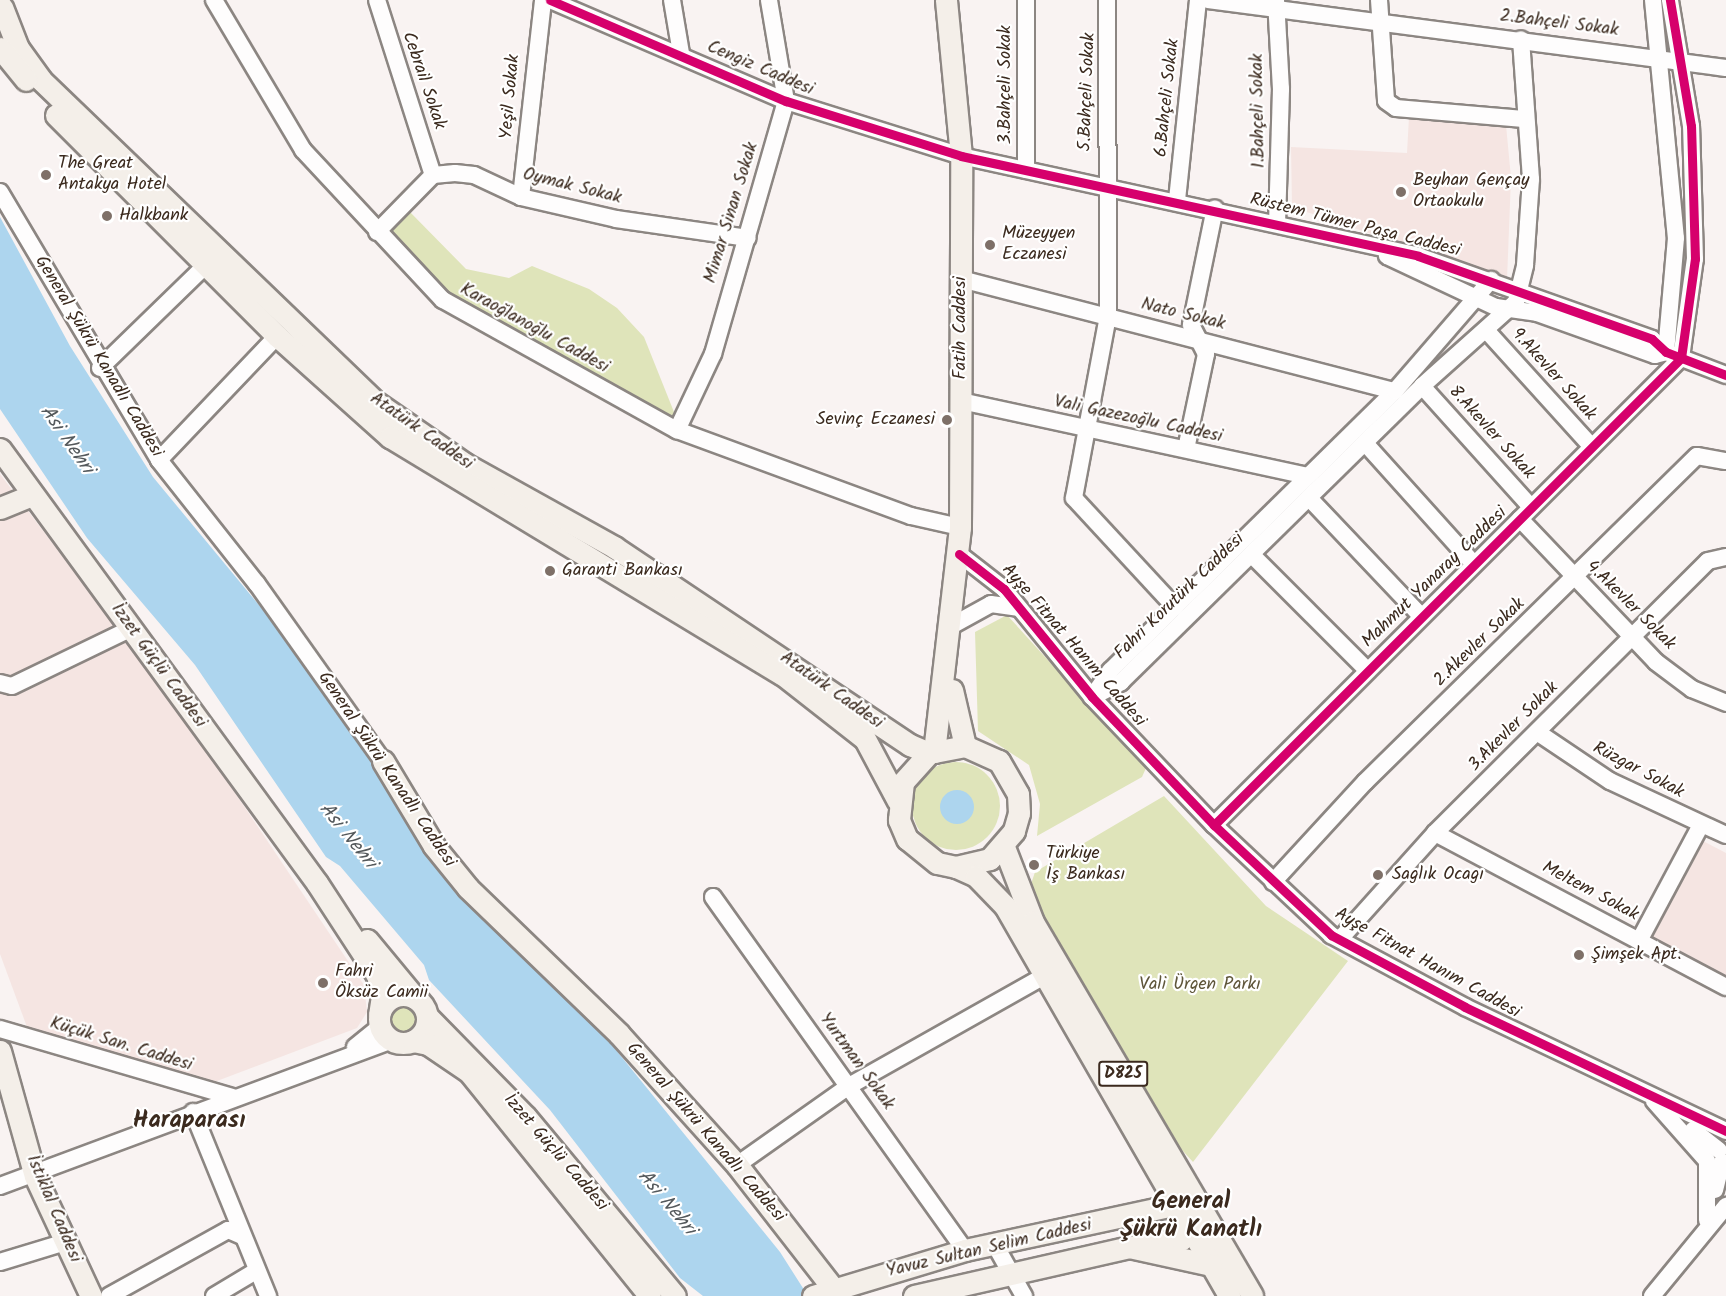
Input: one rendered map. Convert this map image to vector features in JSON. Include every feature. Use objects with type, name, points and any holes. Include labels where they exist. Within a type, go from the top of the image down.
[{"type":"main road","name":"Fatih Caddesi","points":[[932,753],[953,625],[960,527],[961,156],[946,0]]},
{"type":"main road","name":"Atatürk Caddesi","points":[[3,5],[18,48],[68,109],[374,401],[465,464],[614,547],[932,753]]},
{"type":"main road","name":"Atatürk Caddesi","points":[[0,48],[72,134],[205,266],[277,336],[398,442],[720,634],[814,697],[874,751],[898,801],[899,820],[913,846],[937,863],[956,867],[991,888],[1177,1204],[1228,1296]]},
{"type":"main road","name":"İzzet Güçlü Caddesi","points":[[0,449],[317,883],[377,975],[382,996],[384,1027],[413,1041],[435,1047],[470,1072],[650,1296]]},
{"type":"main road","points":[[0,508],[32,495]]},
{"type":"main road","name":"Fatih Caddesi","points":[[949,656],[953,708],[965,746]]},
{"type":"main road","points":[[898,801],[903,782],[932,753],[965,746],[999,761],[1018,794],[1017,822],[1004,847],[974,866],[956,867]]},
{"type":"main road","name":"General Şükrü Kanadlı Caddesi","points":[[383,761],[434,846],[468,888],[619,1034],[737,1165],[826,1294]]},
{"type":"main road","name":"D825","points":[[1004,847],[1033,922],[1252,1296]]},
{"type":"main road","name":"İzzet Güçlü Caddesi","points":[[317,883],[415,998],[427,1016],[525,1116],[675,1296]]},
{"type":"main road","points":[[384,1027],[393,997],[415,998]]},
{"type":"main road","points":[[413,1041],[424,1030],[427,1016]]},
{"type":"main road","name":"İstiklal Caddesi","points":[[0,1051],[35,1176],[91,1295]]},
{"type":"main road","name":"Yavuz Sultan Selim Caddesi","points":[[826,1294],[965,1250],[1177,1204],[1202,1210]]},
{"type":"main road","points":[[1129,1247],[1182,1239],[1192,1231],[1202,1210]]},
{"type":"main road","name":"Yavuz Sultan Selim Caddesi","points":[[914,1296],[1006,1271],[1129,1247],[1211,1265]]},
{"type":"street","name":"Karaoğlanoğlu Caddesi","points":[[214,0],[303,150],[377,232],[443,300],[677,430],[911,516],[960,527]]},
{"type":"street","name":"Cebrail Sokak","points":[[377,0],[433,175]]},
{"type":"street","name":"Yeşil Sokak","points":[[521,197],[543,0]]},
{"type":"street","name":"Cengiz Caddesi","points":[[550,0],[576,5],[786,101],[961,156]]},
{"type":"street","points":[[672,0],[681,53]]},
{"type":"street","name":"Mimar Sinan Sokak","points":[[677,430],[713,354],[786,101],[769,0]]},
{"type":"street","name":"3.Bahçeli Sokak","points":[[1026,0],[1026,170]]},
{"type":"street","name":"5.Bahçeli Sokak","points":[[1107,0],[1111,71],[1104,186],[1108,316],[1074,498],[1175,607]]},
{"type":"street","name":"6.Bahçeli Sokak","points":[[1177,200],[1198,0]]},
{"type":"street","name":"2.Bahçeli Sokak","points":[[1208,0],[1276,4],[1383,23],[1659,56],[1726,68]]},
{"type":"street","points":[[1378,0],[1383,23],[1381,90],[1396,108],[1524,119]]},
{"type":"street","points":[[1653,0],[1676,238],[1674,355]]},
{"type":"street","points":[[1670,0],[1691,126],[1695,252],[1674,355]]},
{"type":"street","name":"1.Bahçeli Sokak","points":[[1276,4],[1281,89],[1277,221]]},
{"type":"street","points":[[1519,291],[1529,224],[1521,39]]},
{"type":"street","name":"Rüstem Tümer Paşa Caddesi","points":[[961,156],[1277,221],[1381,252],[1476,298],[1509,309],[1537,313],[1655,355],[1674,355]]},
{"type":"street","points":[[377,232],[433,175]]},
{"type":"street","name":"Oymak Sokak","points":[[433,175],[474,175],[521,197],[616,219],[748,238]]},
{"type":"street","name":"General Şükrü Kanadlı Caddesi","points":[[0,192],[100,368],[159,460],[257,584],[383,761]]},
{"type":"street","points":[[1186,449],[1206,354],[1191,325],[1215,208]]},
{"type":"street","name":"Rüstem Tümer Paşa Caddesi","points":[[1381,252],[1418,256],[1491,280],[1652,339],[1674,355],[1726,375]]},
{"type":"street","points":[[100,368],[205,266]]},
{"type":"street","name":"Nato Sokak","points":[[961,279],[1395,391]]},
{"type":"street","name":"Fahri Korutürk Caddesi","points":[[1092,697],[1110,671],[1395,391],[1491,280]]},
{"type":"street","name":"Fahri Korutürk Caddesi","points":[[1092,697],[1120,682],[1422,386],[1509,309],[1519,291]]},
{"type":"street","name":"9.Akevler Sokak","points":[[1486,330],[1591,446]]},
{"type":"street","points":[[159,460],[277,336]]},
{"type":"street","name":"Mahmut Yanaray Caddesi","points":[[1214,825],[1365,668],[1526,513],[1674,355]]},
{"type":"street","name":"8.Akevler Sokak","points":[[1422,386],[1526,513]]},
{"type":"street","name":"Vali Gazezoğlu Caddesi","points":[[961,401],[1085,430],[1186,449],[1307,476]]},
{"type":"street","points":[[1365,442],[1473,563]]},
{"type":"street","name":"2.Akevler Sokak","points":[[1273,882],[1365,782],[1697,456],[1726,461]]},
{"type":"street","points":[[1309,498],[1420,615]]},
{"type":"street","name":"4.Akevler Sokak","points":[[1526,513],[1574,578],[1632,638],[1692,688],[1726,703]]},
{"type":"street","name":"Ayşe Fitnat Hanım Caddesi","points":[[959,554],[981,568],[1018,608],[1092,697],[1214,825],[1273,882],[1340,939],[1651,1099],[1726,1132],[1722,1160]]},
{"type":"street","points":[[1252,555],[1365,668]]},
{"type":"street","name":"3.Akevler Sokak","points":[[1340,939],[1435,833],[1708,561],[1726,557]]},
{"type":"street","points":[[953,625],[991,604],[1018,608]]},
{"type":"street","points":[[0,683],[12,686],[132,628]]},
{"type":"street","name":"Rüzgar Sokak","points":[[1537,732],[1610,781],[1726,836]]},
{"type":"street","points":[[1639,941],[1701,825]]},
{"type":"street","name":"Meltem Sokak","points":[[1435,833],[1726,987]]},
{"type":"street","name":"Yurtman Sokak","points":[[713,897],[965,1250]]},
{"type":"street","points":[[737,1165],[849,1086],[1044,976]]},
{"type":"street","points":[[0,1186],[35,1176],[231,1096],[346,1054],[384,1027]]},
{"type":"street","name":"Küçük San. Caddesi","points":[[0,1029],[231,1096]]},
{"type":"street","points":[[1651,1099],[1707,1161],[1709,1225]]},
{"type":"street","name":"Ayşe Fitnat Hanım Caddesi","points":[[1651,1099],[1722,1160]]},
{"type":"street","points":[[193,1112],[268,1296]]},
{"type":"street","points":[[1709,1225],[1722,1160]]},
{"type":"street","points":[[1652,1296],[1700,1243],[1709,1225],[1726,1206]]},
{"type":"street","points":[[1709,1225],[1726,1214]]},
{"type":"street","points":[[91,1295],[228,1230],[242,1236]]},
{"type":"street","points":[[0,1262],[66,1242]]},
{"type":"street","points":[[995,1245],[1006,1271],[1024,1296]]},
{"type":"street","points":[[214,1296],[256,1271]]},
{"type":"shaded area","name":"Beyhan Gençay Ortaokulu","points":[[1409,117],[1506,125],[1511,178],[1507,280],[1292,207],[1291,147],[1407,153]]},
{"type":"shaded area","points":[[0,474],[183,715],[364,985],[367,1012],[357,1028],[209,1084],[27,1027],[0,954]]},
{"type":"shaded area","points":[[1703,841],[1726,853],[1726,976],[1652,937]]},
{"type":"green space","points":[[409,211],[466,269],[509,278],[532,266],[589,289],[617,308],[644,337],[680,427],[454,301],[389,232]]},
{"type":"green space","points":[[1007,615],[1146,768],[1142,777],[1037,836],[1040,804],[1029,765],[978,731],[975,632]]},
{"type":"green space","points":[[956,762],[973,765],[987,775],[997,789],[1000,806],[997,823],[987,837],[973,847],[956,850],[939,847],[925,837],[915,823],[912,806],[915,789],[925,775],[939,765]]},
{"type":"green space","name":"Vali Ürgen Parkı","points":[[1164,796],[1266,906],[1348,961],[1193,1162],[1171,1138],[1049,932],[1030,887],[1035,872]]},
{"type":"green space","points":[[403,1004],[413,1008],[417,1018],[413,1028],[403,1032],[393,1028],[389,1018],[393,1008]]},
{"type":"water","name":"Asi Nehri","points":[[0,217],[70,346],[153,477],[263,610],[361,742],[441,869],[480,916],[603,1034],[780,1252],[808,1296],[703,1296],[680,1278],[550,1110],[429,980],[424,965],[340,866],[326,857],[195,665],[87,538],[0,409]]},
{"type":"water","points":[[957,790],[969,795],[974,807],[969,819],[957,824],[945,819],[940,807],[945,795]]},
{"type":"cycle path","points":[[550,0],[786,101],[961,156],[1418,256],[1652,339],[1666,352],[1726,375]]},
{"type":"cycle path","points":[[1214,825],[1681,358],[1695,259],[1691,126],[1670,0]]},
{"type":"cycle path","points":[[959,554],[1004,589],[1092,697],[1214,825],[1331,935],[1465,1007],[1726,1131]]},
{"type":"place","name":"The Great Antakya Hotel","points":[[46,175]]},
{"type":"place","name":"Beyhan Gençay Ortaokulu","points":[[1401,192]]},
{"type":"place","name":"Halkbank","points":[[107,216]]},
{"type":"place","name":"Müzeyyen Eczanesi","points":[[990,245]]},
{"type":"place","name":"Sevinç Eczanesi","points":[[947,420]]},
{"type":"place","name":"Garanti Bankası","points":[[550,571]]},
{"type":"place","name":"Türkiye İş Bankası","points":[[1034,865]]},
{"type":"place","name":"Saglık Ocagı","points":[[1378,875]]},
{"type":"place","name":"Şimşek Apt.","points":[[1579,955]]},
{"type":"place","name":"Fahri Öksüz Camii","points":[[323,983]]},
{"type":"district","name":"Haraparası","points":[[189,1121]]},
{"type":"district","name":"General Şükrü Kanatlı","points":[[1191,1216]]}]
